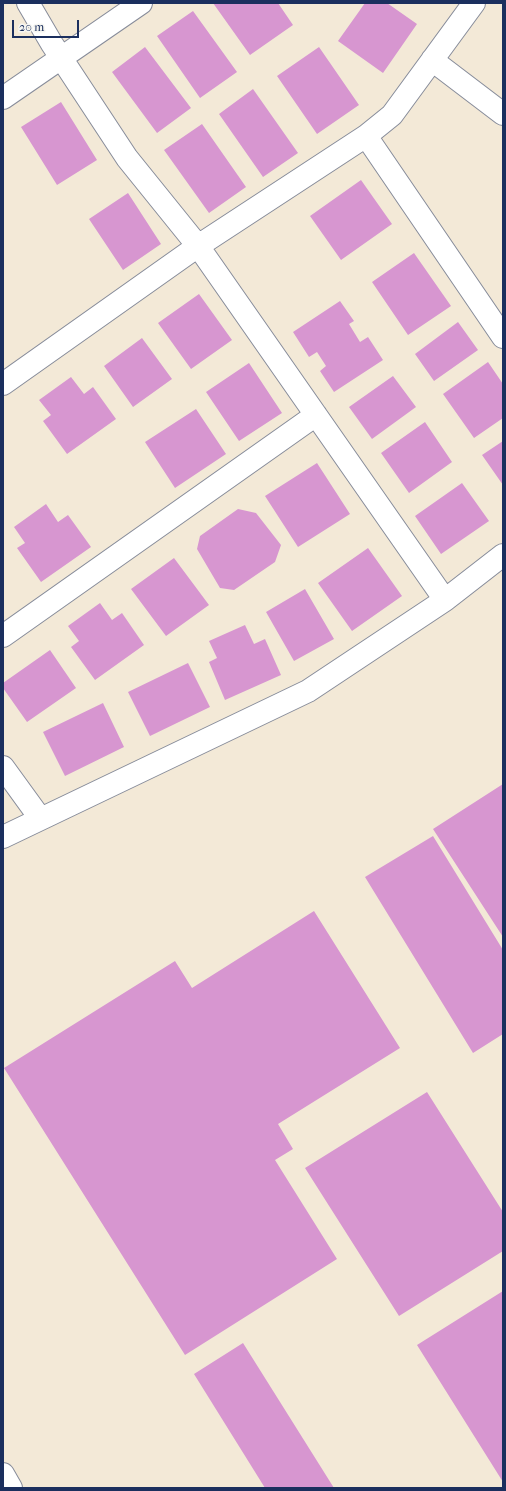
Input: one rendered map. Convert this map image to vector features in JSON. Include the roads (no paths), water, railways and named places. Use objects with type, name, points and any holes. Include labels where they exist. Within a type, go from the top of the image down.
[{"type":"street","points":[[28,3],[61,57],[128,158],[198,246],[445,600]]},
{"type":"street","points":[[3,98],[141,3]]},
{"type":"street","points":[[3,384],[198,246],[366,136],[392,115],[474,3]]},
{"type":"street","points":[[432,60],[503,114]]},
{"type":"street","points":[[366,136],[503,337]]},
{"type":"street","points":[[3,636],[316,415]]},
{"type":"street","points":[[3,837],[308,691],[445,600],[503,555]]},
{"type":"street","points":[[3,767],[40,818]]},
{"type":"street","points":[[3,1474],[11,1488]]}]
